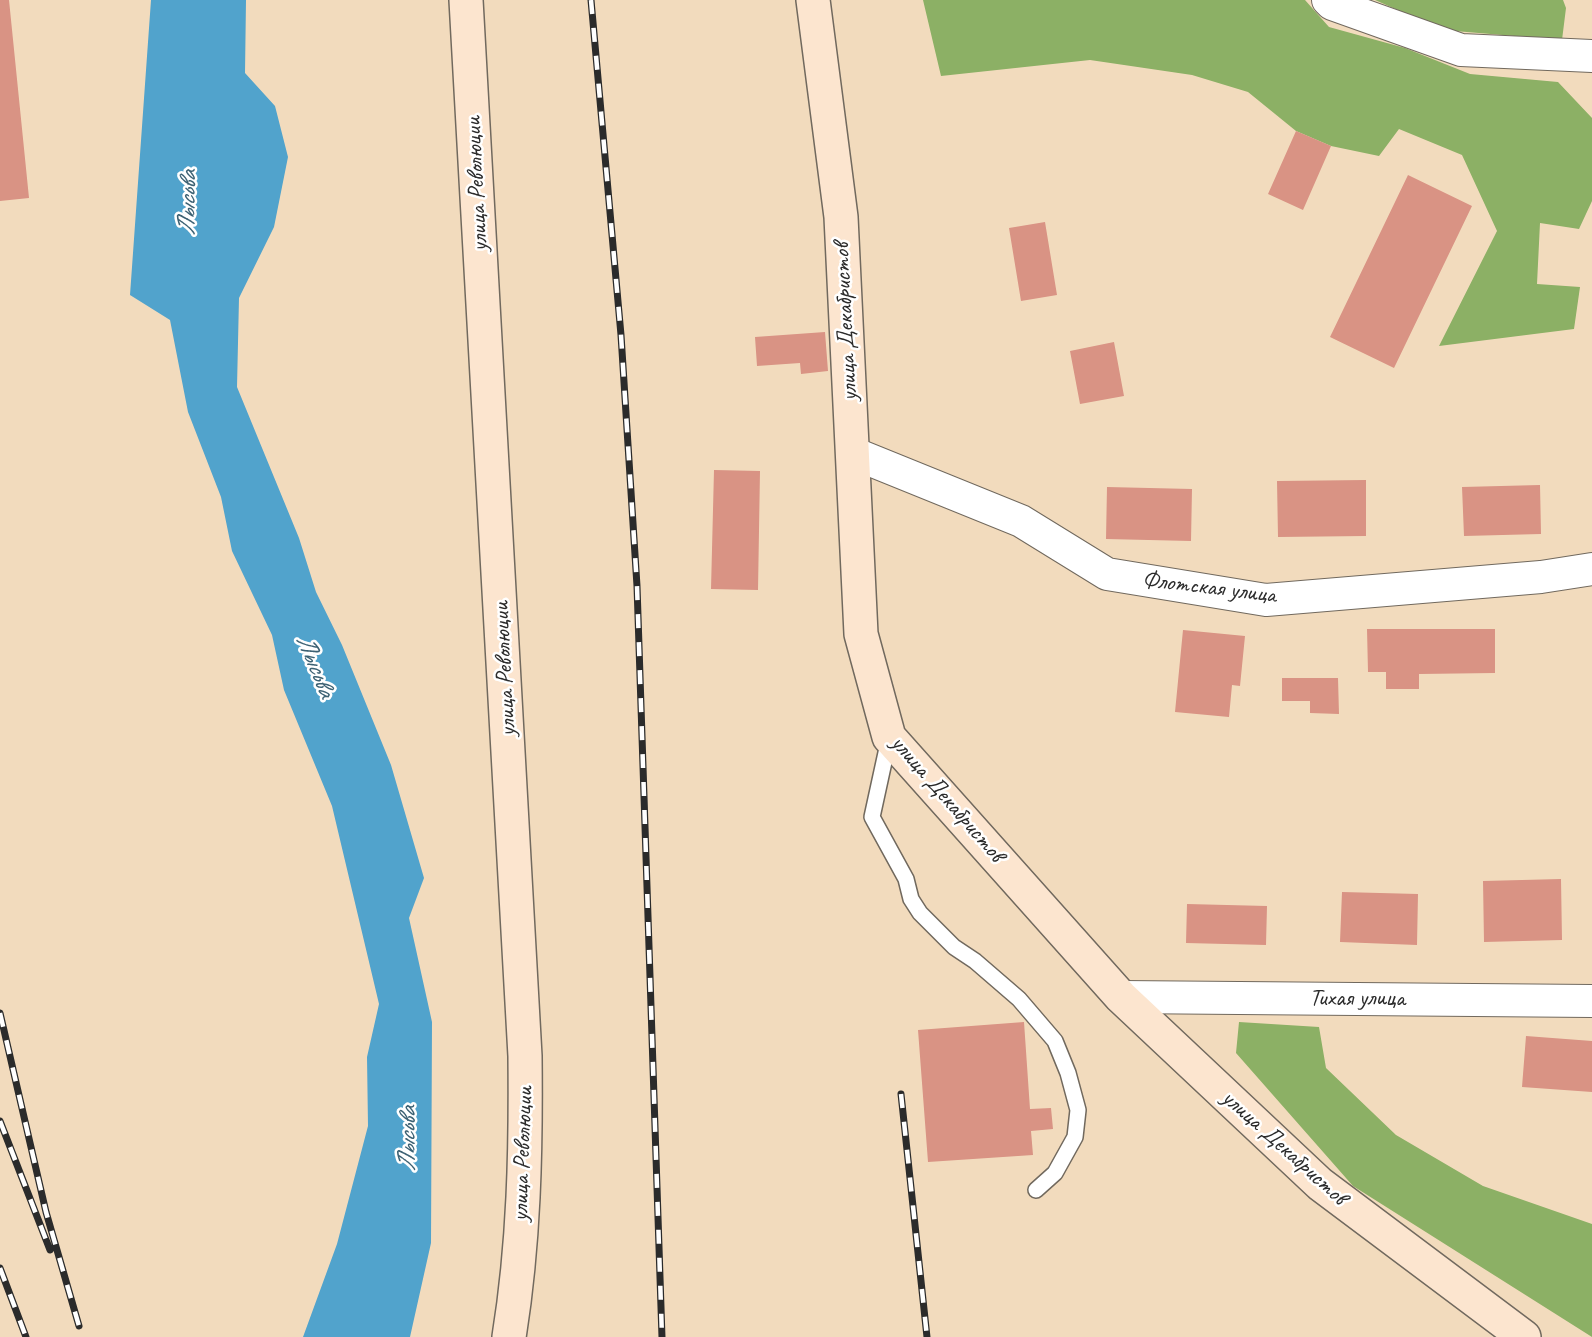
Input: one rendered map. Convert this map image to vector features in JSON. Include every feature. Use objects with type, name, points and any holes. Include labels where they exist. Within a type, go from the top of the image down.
[{"type":"street","name":"улица Революции","points":[[466,0],[525,1056],[526,1164],[516,1293],[509,1337]]},
{"type":"street","name":"улица Декабристов","points":[[813,0],[841,217],[861,634],[890,736],[1121,997],[1320,1185],[1524,1337]]},
{"type":"street","points":[[1328,0],[1332,4],[1461,51],[1592,56]]},
{"type":"street","name":"Флотская улица","points":[[853,453],[1021,521],[1107,574],[1266,600],[1541,577],[1592,569]]},
{"type":"street","name":"Тихая улица","points":[[1121,997],[1592,1001]]},
{"type":"lane","points":[[890,736],[872,817],[906,879],[911,898],[936,932],[998,980],[1036,1017],[1055,1041],[1068,1073],[1078,1110],[1075,1137],[1055,1173],[1036,1190]]},
{"type":"green space","points":[[923,0],[1305,0],[1329,27],[1405,48],[1470,74],[1558,82],[1592,118],[1592,201],[1579,229],[1540,223],[1537,284],[1580,287],[1574,329],[1439,346],[1497,231],[1462,155],[1399,129],[1379,156],[1331,146],[1296,131],[1248,92],[1192,75],[1090,60],[941,76]]},
{"type":"green space","points":[[1375,0],[1563,0],[1566,8],[1562,40],[1443,30]]},
{"type":"green space","points":[[1239,1022],[1319,1027],[1326,1068],[1396,1135],[1483,1186],[1592,1224],[1592,1337],[1353,1186],[1236,1053]]},
{"type":"water","name":"Лысьва","points":[[151,0],[246,0],[245,73],[275,106],[288,157],[274,227],[239,298],[237,387],[299,538],[316,592],[342,645],[391,765],[424,878],[409,918],[432,1022],[431,1243],[410,1337],[303,1337],[337,1244],[368,1126],[367,1057],[379,1004],[332,806],[284,690],[272,635],[232,551],[221,497],[188,412],[170,320],[130,295]]},
{"type":"building","points":[[0,0],[9,0],[29,198],[0,201]]},
{"type":"building","points":[[1296,131],[1331,146],[1303,210],[1268,194]]},
{"type":"building","points":[[1408,175],[1472,206],[1394,368],[1330,337]]},
{"type":"building","points":[[1045,222],[1057,295],[1021,301],[1009,228]]},
{"type":"building","points":[[825,332],[828,371],[801,374],[800,363],[757,366],[755,337]]},
{"type":"building","points":[[1114,342],[1124,396],[1080,404],[1070,351]]},
{"type":"building","points":[[714,470],[760,471],[758,590],[711,589]]},
{"type":"building","points":[[1366,480],[1366,536],[1278,537],[1277,481]]},
{"type":"building","points":[[1540,485],[1541,534],[1464,536],[1462,487]]},
{"type":"building","points":[[1107,487],[1192,489],[1191,541],[1106,539]]},
{"type":"building","points":[[1367,629],[1495,629],[1495,673],[1419,674],[1419,689],[1386,689],[1386,672],[1368,672]]},
{"type":"building","points":[[1183,630],[1245,636],[1240,686],[1232,685],[1229,717],[1175,712]]},
{"type":"building","points":[[1282,678],[1338,678],[1339,714],[1310,713],[1310,701],[1282,701]]},
{"type":"building","points":[[1561,879],[1562,940],[1484,942],[1483,881]]},
{"type":"building","points":[[1342,892],[1418,894],[1417,945],[1340,942]]},
{"type":"building","points":[[1187,904],[1267,906],[1266,945],[1186,943]]},
{"type":"building","points":[[1024,1022],[1030,1109],[1051,1108],[1053,1129],[1031,1131],[1033,1155],[928,1162],[918,1030]]},
{"type":"building","points":[[1526,1036],[1592,1041],[1592,1092],[1522,1087]]},
{"type":"railway","points":[[591,0],[621,335],[637,586],[662,1337]]},
{"type":"railway","points":[[0,1013],[46,1212],[79,1326]]},
{"type":"railway","points":[[901,1094],[927,1337]]},
{"type":"railway","points":[[0,1121],[50,1250]]},
{"type":"railway","points":[[0,1268],[26,1337]]}]
